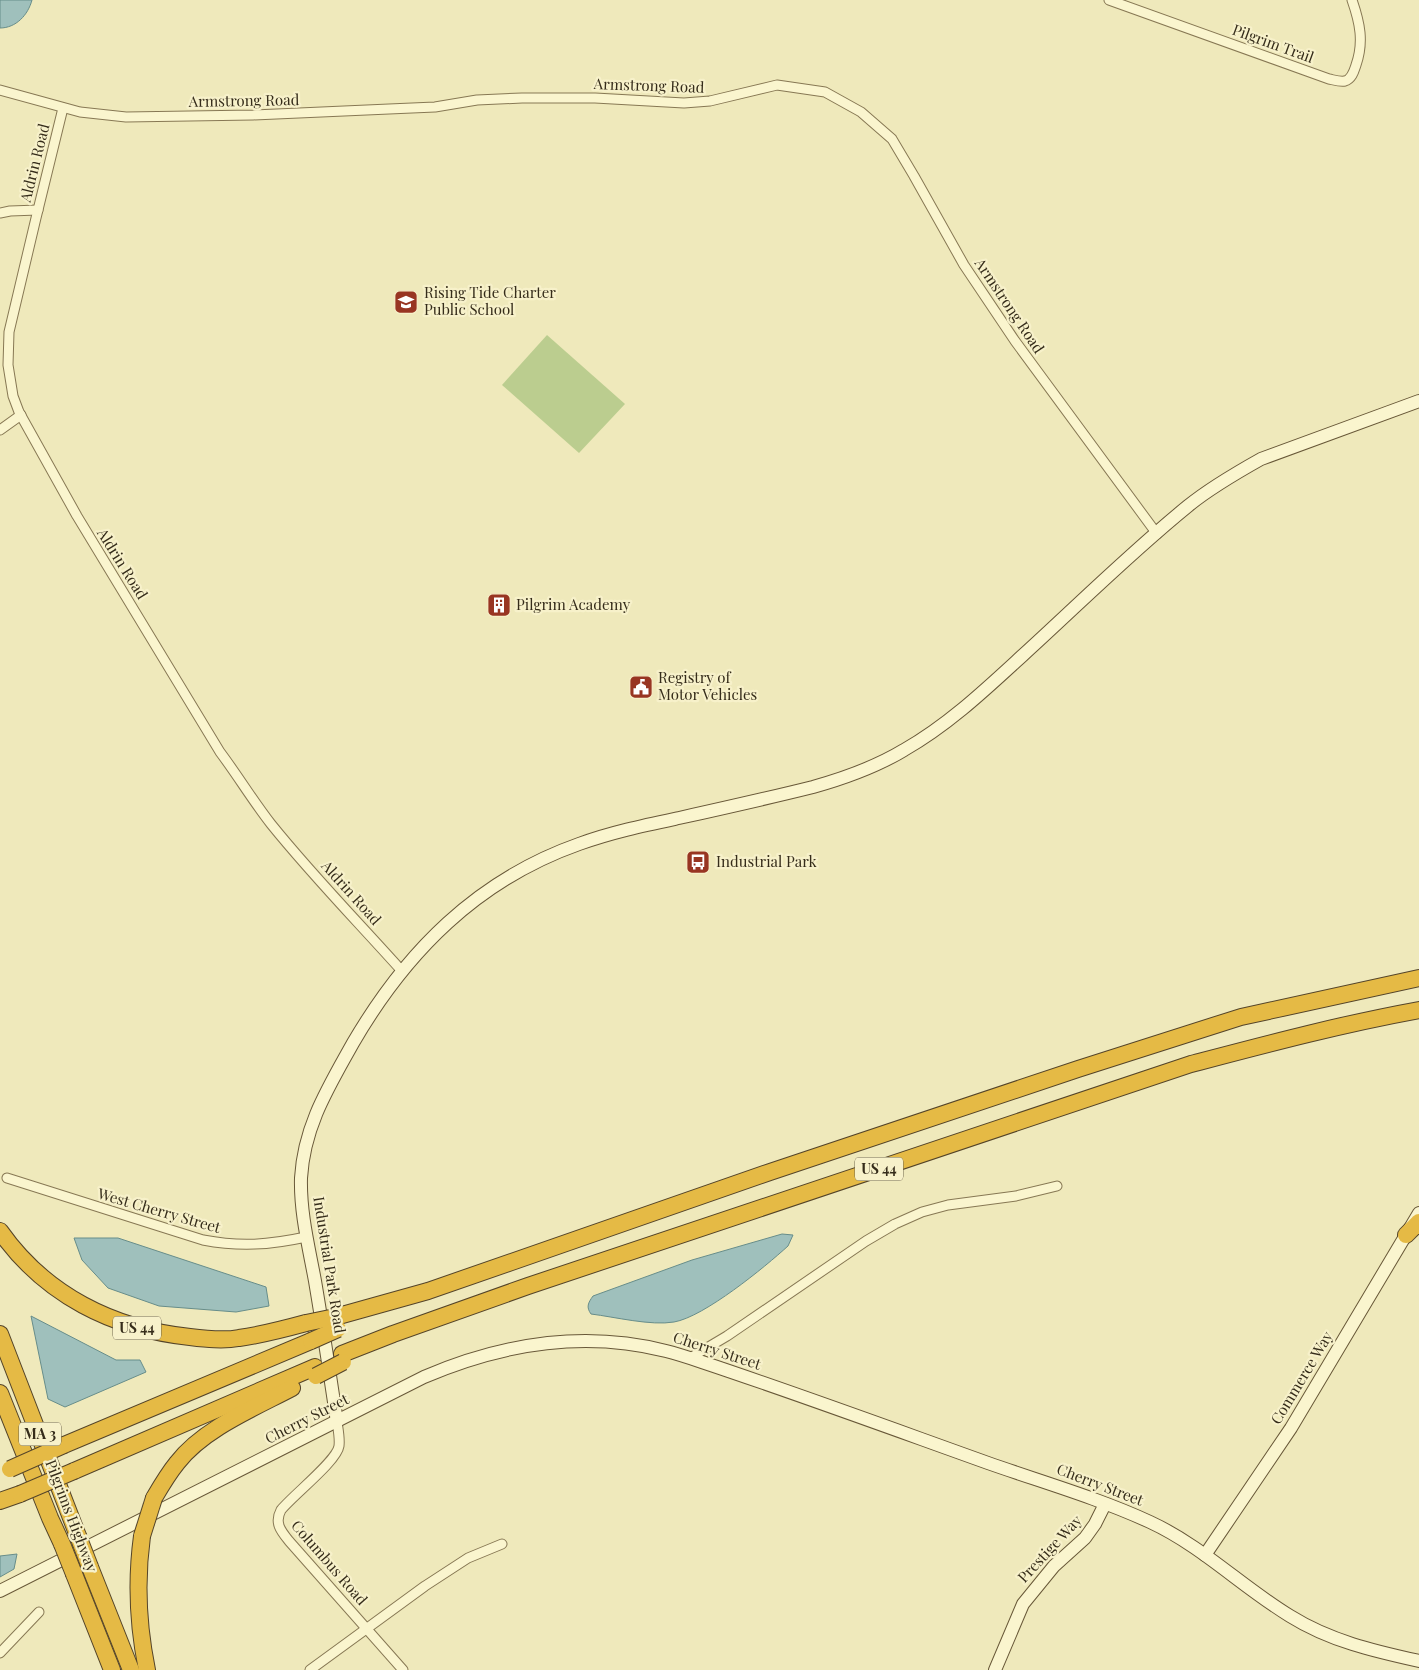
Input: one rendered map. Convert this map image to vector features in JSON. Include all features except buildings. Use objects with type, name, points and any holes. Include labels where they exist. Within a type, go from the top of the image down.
[{"type":"highway","name":"US 44","points":[[0,1231],[20,1256],[46,1280],[71,1299],[104,1316],[136,1328],[170,1335],[208,1339],[238,1339],[306,1323],[337,1323],[1078,1068],[1240,1017],[1419,978]]},
{"type":"highway","name":"US 44","points":[[316,1372],[393,1334],[528,1286],[1191,1064],[1370,1019],[1419,1010]]},
{"type":"highway","points":[[1406,1235],[1419,1222]]},
{"type":"highway","points":[[5,1471],[311,1341],[337,1323]]},
{"type":"highway","name":"Pilgrims Highway","points":[[0,1334],[131,1670]]},
{"type":"highway","points":[[0,1501],[316,1372]]},
{"type":"highway","points":[[147,1670],[142,1639],[139,1596],[140,1557],[142,1536],[154,1498],[178,1461],[203,1438],[316,1372]]},
{"type":"highway","name":"Pilgrims Highway","points":[[0,1393],[112,1670]]},
{"type":"main road","name":"Industrial Park Road","points":[[337,1422],[306,1237],[301,1198],[303,1158],[311,1125],[320,1102],[366,1021],[402,970],[428,941],[469,904],[507,879],[551,855],[578,844],[618,832],[813,787],[860,771],[905,750],[928,736],[967,706],[1189,505],[1261,459],[1419,401]]},
{"type":"main road","name":"Commerce Way","points":[[1205,1555],[1291,1428],[1419,1213]]},
{"type":"main road","name":"Cherry Street","points":[[0,1591],[156,1511],[449,1366],[515,1348],[554,1342],[607,1342],[651,1348],[690,1358],[857,1415],[1105,1504],[1166,1530],[1205,1555],[1288,1616],[1308,1627],[1362,1648],[1419,1661]]},
{"type":"main road","name":"Prestige Way","points":[[995,1670],[1023,1604],[1054,1566],[1086,1538],[1105,1504]]},
{"type":"street","name":"Pilgrim Trail","points":[[1109,0],[1329,78],[1344,81],[1349,79],[1354,71],[1361,46],[1360,24],[1352,0]]},
{"type":"street","name":"Armstrong Road","points":[[0,90],[63,108],[126,117],[253,115],[435,107],[477,100],[522,98],[595,98],[684,103],[710,101],[776,86],[825,92],[861,112],[892,139],[964,265],[1015,341],[1157,534]]},
{"type":"street","name":"Aldrin Road","points":[[63,108],[14,307],[8,349],[13,396],[21,415],[77,516],[220,752],[252,799],[294,851],[402,970]]},
{"type":"street","points":[[0,213],[10,210],[38,210]]},
{"type":"street","points":[[0,430],[21,415]]},
{"type":"street","name":"West Cherry Street","points":[[7,1178],[203,1240],[227,1244],[259,1245],[306,1237]]},
{"type":"street","points":[[690,1358],[727,1336],[866,1241],[895,1224],[922,1212],[948,1205],[1016,1196],[1057,1186]]},
{"type":"street","name":"Columbus Road","points":[[337,1422],[339,1445],[337,1453],[287,1503],[281,1510],[277,1520],[281,1531],[403,1670]]},
{"type":"street","points":[[310,1670],[425,1586],[468,1558],[502,1544]]},
{"type":"street","points":[[0,1653],[39,1612]]},
{"type":"green space","points":[[547,335],[625,404],[579,453],[502,385]]},
{"type":"water","points":[[0,0],[32,0],[28,11],[20,20],[11,26],[0,28]]},
{"type":"water","points":[[782,1234],[793,1235],[788,1246],[778,1255],[734,1290],[687,1318],[665,1323],[644,1322],[591,1314],[588,1309],[593,1296],[692,1260]]},
{"type":"water","points":[[74,1238],[118,1238],[266,1287],[269,1306],[236,1312],[159,1306],[108,1288],[82,1260]]},
{"type":"water","points":[[31,1316],[116,1360],[140,1360],[146,1372],[65,1407],[48,1399]]},
{"type":"water","points":[[17,1554],[14,1569],[0,1577],[0,1556]]},
{"type":"place","name":"Rising Tide Charter Public School","points":[[406,302]]},
{"type":"place","name":"Pilgrim Academy","points":[[499,605]]},
{"type":"place","name":"Registry of Motor Vehicles","points":[[641,687]]},
{"type":"place","name":"Industrial Park","points":[[698,862]]}]
